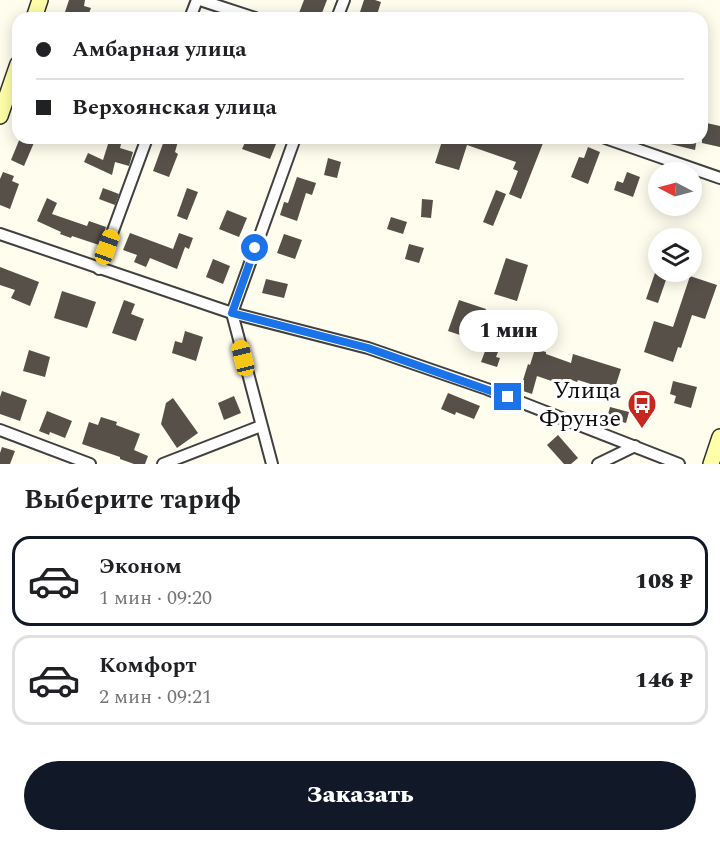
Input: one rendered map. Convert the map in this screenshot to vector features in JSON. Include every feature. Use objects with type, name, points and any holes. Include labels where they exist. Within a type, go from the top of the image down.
[{"type":"street","points":[[199,0],[236,12]]},
{"type":"street","points":[[0,116],[12,81]]},
{"type":"street","points":[[99,269],[145,144]]},
{"type":"street","points":[[272,464],[232,313],[292,144]]},
{"type":"street","points":[[622,144],[720,178]]},
{"type":"street","points":[[0,234],[232,313],[368,348],[487,389],[678,464]]},
{"type":"street","points":[[163,464],[261,426]]},
{"type":"street","points":[[0,430],[90,464]]},
{"type":"street","points":[[711,464],[720,437]]},
{"type":"street","points":[[598,464],[635,446]]},
{"type":"building","points":[[69,0],[85,0],[84,6],[91,8],[89,12],[65,12]]},
{"type":"building","points":[[304,0],[327,0],[322,12],[299,12]]},
{"type":"building","points":[[364,0],[381,2],[378,12],[360,12]]},
{"type":"building","points":[[708,123],[720,126],[720,147],[706,144]]},
{"type":"building","points":[[18,144],[33,144],[24,166],[11,160]]},
{"type":"building","points":[[108,144],[121,144],[120,148],[133,152],[129,166],[115,162],[112,175],[84,162],[88,153],[103,160]]},
{"type":"building","points":[[163,144],[177,144],[175,152],[178,154],[169,177],[153,171]]},
{"type":"building","points":[[244,144],[276,144],[270,159],[242,149]]},
{"type":"building","points":[[441,144],[543,144],[521,199],[509,194],[518,171],[513,169],[516,162],[467,145],[459,170],[435,163]]},
{"type":"building","points":[[670,144],[696,144],[695,150]]},
{"type":"building","points":[[588,147],[600,152],[588,184],[571,177],[579,157],[584,158]]},
{"type":"building","points":[[328,158],[341,162],[337,178],[324,175]]},
{"type":"building","points":[[3,172],[14,176],[12,181],[19,184],[10,209],[0,205],[0,179]]},
{"type":"building","points":[[627,172],[640,177],[633,197],[614,190],[617,181],[623,183]]},
{"type":"building","points":[[297,177],[316,183],[312,195],[306,193],[297,221],[280,215],[284,202],[288,203]]},
{"type":"building","points":[[103,188],[119,194],[115,205],[99,199]]},
{"type":"building","points":[[187,188],[198,192],[187,220],[177,216]]},
{"type":"building","points":[[496,190],[506,194],[493,226],[483,222]]},
{"type":"building","points":[[47,198],[57,203],[52,214],[87,226],[89,221],[106,227],[99,245],[60,234],[61,232],[37,221]]},
{"type":"building","points":[[422,199],[433,200],[431,218],[421,217]]},
{"type":"building","points":[[227,210],[247,218],[239,237],[219,229]]},
{"type":"building","points":[[391,217],[407,222],[403,234],[387,229]]},
{"type":"building","points":[[130,233],[173,249],[179,233],[193,238],[189,249],[185,247],[177,269],[150,258],[146,267],[134,262],[137,255],[123,250]]},
{"type":"building","points":[[284,234],[302,240],[295,259],[277,253]]},
{"type":"building","points":[[409,244],[424,248],[419,263],[405,259]]},
{"type":"building","points":[[506,258],[528,265],[517,301],[494,294]]},
{"type":"building","points":[[213,259],[230,266],[223,284],[206,277]]},
{"type":"building","points":[[0,267],[39,282],[30,306],[11,298],[15,290],[0,285]]},
{"type":"building","points":[[266,279],[288,284],[284,298],[262,293]]},
{"type":"building","points":[[702,280],[717,285],[705,319],[692,315],[681,348],[678,347],[673,362],[644,352],[654,321],[673,327],[688,282],[702,282]]},
{"type":"building","points":[[652,282],[665,282],[658,303],[646,299]]},
{"type":"building","points":[[62,291],[96,302],[87,328],[54,318]]},
{"type":"building","points":[[124,300],[135,304],[131,314],[144,319],[136,341],[112,333]]},
{"type":"building","points":[[459,300],[486,309],[479,332],[463,327],[460,335],[448,331]]},
{"type":"building","points":[[185,331],[203,337],[196,361],[172,353],[175,341],[182,343]]},
{"type":"building","points":[[490,338],[502,342],[496,357],[500,358],[497,367],[481,362]]},
{"type":"building","points":[[535,349],[571,363],[573,354],[621,369],[613,394],[578,380],[577,382],[569,379],[566,386],[537,376],[532,394],[520,390]]},
{"type":"building","points":[[29,350],[50,357],[45,377],[23,371]]},
{"type":"building","points":[[673,381],[697,387],[691,408],[674,403],[676,396],[670,394]]},
{"type":"building","points":[[2,391],[27,400],[20,421],[0,414]]},
{"type":"building","points":[[448,393],[480,406],[474,419],[441,409]]},
{"type":"building","points":[[234,396],[241,413],[224,420],[218,403]]},
{"type":"building","points":[[173,398],[198,433],[177,448],[161,424],[166,403]]},
{"type":"building","points":[[610,407],[629,412],[626,423],[607,418]]},
{"type":"building","points":[[47,411],[72,421],[65,438],[50,432],[49,435],[39,431]]},
{"type":"building","points":[[101,417],[117,422],[116,425],[140,434],[134,450],[148,456],[145,464],[134,464],[82,444],[89,422],[98,425]]},
{"type":"building","points":[[558,435],[578,458],[571,464],[564,464],[547,445]]},
{"type":"building","points":[[2,447],[15,451],[10,464],[0,464]]},
{"type":"place","name":"Улица Фрунзе","points":[[642,430]]},
{"type":"route","points":[[255,248],[232,313],[368,348],[508,397]]}]
